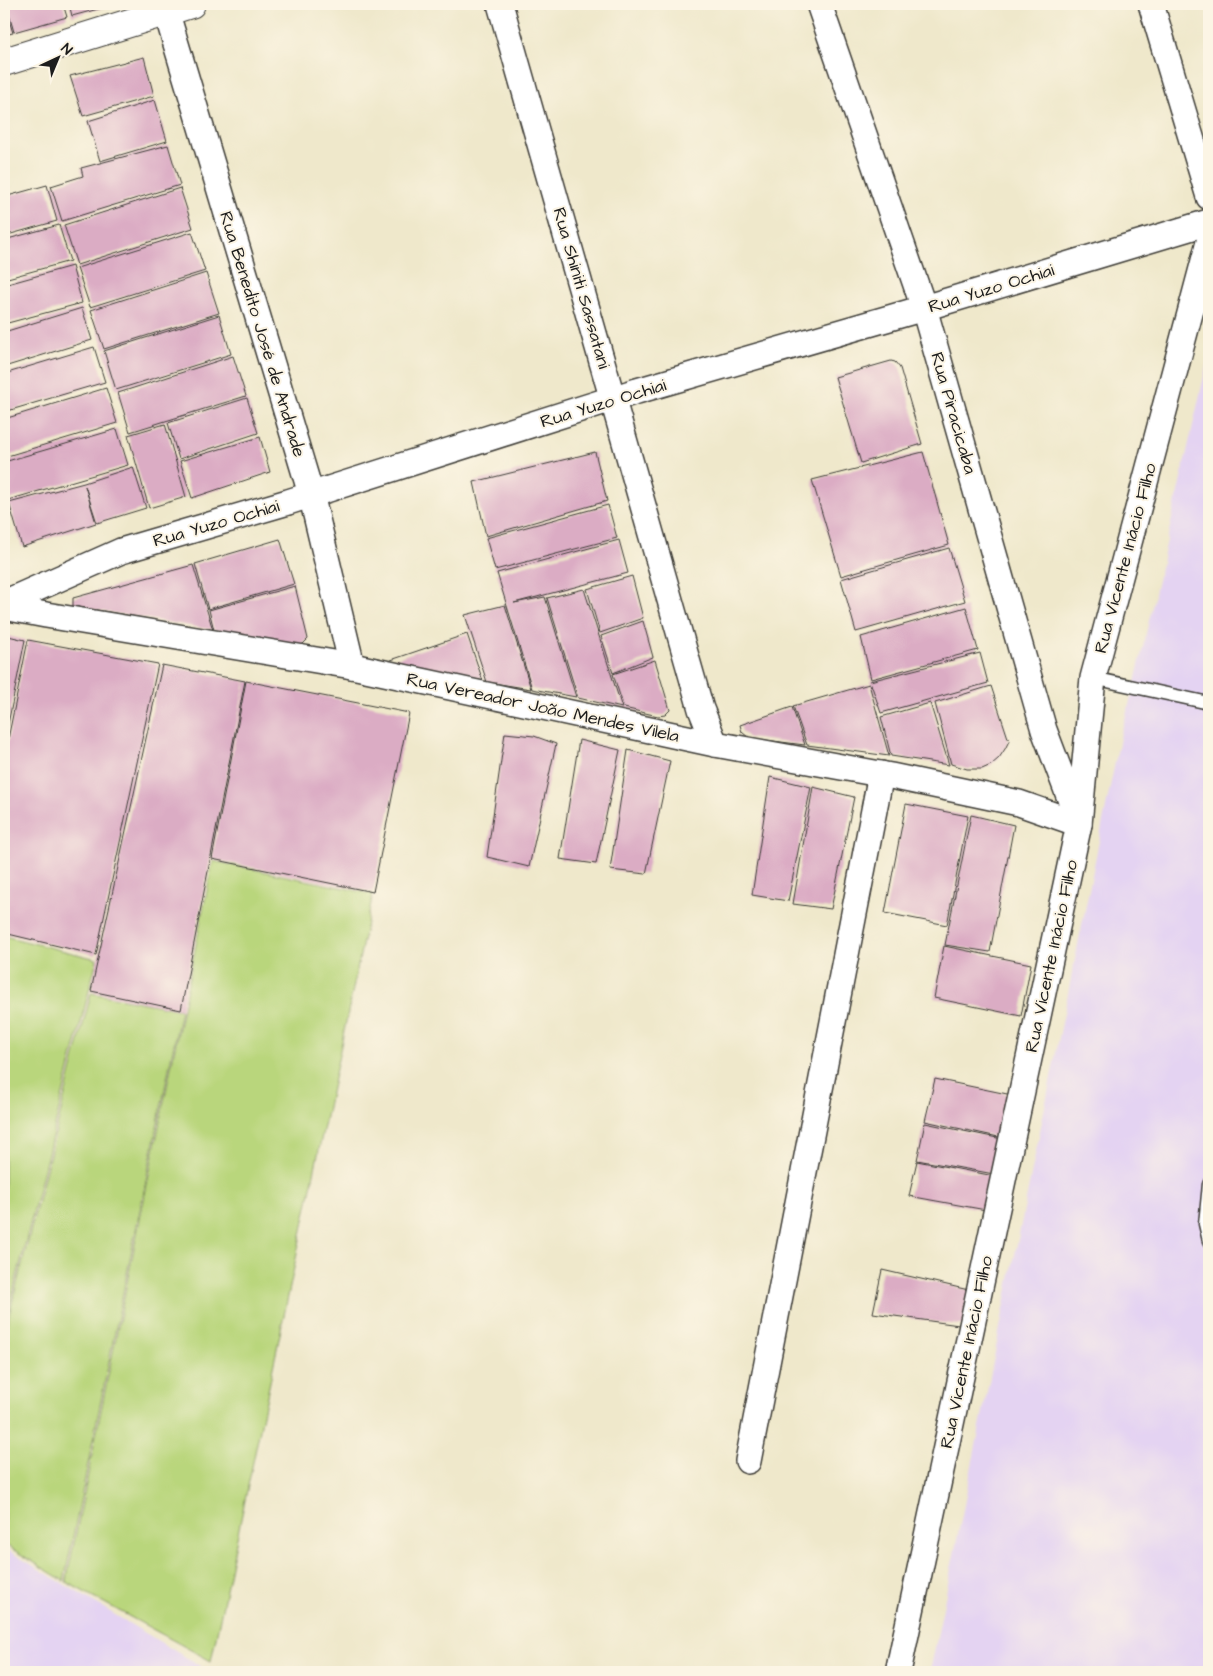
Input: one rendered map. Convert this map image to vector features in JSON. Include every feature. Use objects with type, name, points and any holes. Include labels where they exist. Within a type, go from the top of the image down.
[{"type":"street","name":"Rua Shiniti Sassatani","points":[[500,4],[702,709],[715,744]]},
{"type":"street","name":"Rua Piracicaba","points":[[819,4],[924,308],[1044,730],[1080,824]]},
{"type":"street","points":[[1151,4],[1209,197]]},
{"type":"street","points":[[4,62],[174,6]]},
{"type":"street","name":"Rua Benedito José de Andrade","points":[[174,6],[311,494],[352,666]]},
{"type":"street","name":"Rua Yuzo Ochiai","points":[[4,605],[121,550],[311,494],[614,399],[1209,222]]},
{"type":"street","name":"Rua Vicente Inácio Filho","points":[[898,1672],[1080,824],[1093,678],[1209,242]]},
{"type":"street","name":"Rua Vereador João Mendes Vilela","points":[[4,605],[46,616],[352,666],[715,744],[886,775],[1019,803],[1080,824]]},
{"type":"street","points":[[769,1413],[886,775]]},
{"type":"street","points":[[748,1461],[886,775]]},
{"type":"lane","points":[[1093,678],[1209,703]]},
{"type":"lane","points":[[1209,1184],[1205,1224],[1209,1241]]},
{"type":"shaded area","points":[[1209,354],[1209,1672],[930,1672],[1121,733],[1134,687]]},
{"type":"shaded area","points":[[4,1548],[210,1672],[4,1672]]},
{"type":"green space","points":[[213,861],[373,894],[211,1661],[66,1582]]},
{"type":"green space","points":[[4,936],[97,959],[4,1328]]},
{"type":"green space","points":[[91,993],[181,1010],[64,1581],[4,1544],[4,1335]]},
{"type":"building","points":[[4,4],[13,33],[4,35]]},
{"type":"building","points":[[6,4],[63,4],[67,17],[14,32]]},
{"type":"building","points":[[69,4],[117,4],[72,16]]},
{"type":"building","points":[[144,57],[154,96],[83,116],[70,76]]},
{"type":"building","points":[[155,100],[167,141],[100,161],[88,121]]},
{"type":"building","points":[[168,145],[180,185],[62,221],[51,186],[83,176],[81,168]]},
{"type":"building","points":[[47,185],[57,221],[4,236],[4,197]]},
{"type":"building","points":[[180,188],[193,228],[77,265],[64,225]]},
{"type":"building","points":[[59,225],[70,261],[4,279],[4,240]]},
{"type":"building","points":[[192,232],[205,271],[90,307],[77,268]]},
{"type":"building","points":[[72,266],[82,303],[4,324],[4,285]]},
{"type":"building","points":[[206,273],[219,313],[104,349],[91,310]]},
{"type":"building","points":[[82,308],[92,340],[4,367],[4,332]]},
{"type":"building","points":[[219,315],[231,354],[116,390],[104,351]]},
{"type":"building","points":[[94,347],[105,382],[4,412],[4,374]]},
{"type":"building","points":[[233,356],[246,396],[130,432],[118,393]]},
{"type":"building","points":[[891,361],[895,362],[900,368],[922,444],[861,463],[835,377]]},
{"type":"building","points":[[106,388],[117,423],[4,457],[4,419]]},
{"type":"building","points":[[247,398],[258,433],[179,459],[168,423]]},
{"type":"building","points":[[165,424],[186,497],[149,508],[128,435]]},
{"type":"building","points":[[117,429],[128,465],[8,500],[4,485],[4,462]]},
{"type":"building","points":[[260,437],[270,472],[192,498],[180,461]]},
{"type":"building","points":[[595,452],[607,501],[486,536],[474,482]]},
{"type":"building","points":[[923,452],[949,545],[841,576],[812,480]]},
{"type":"building","points":[[133,467],[146,508],[97,523],[85,486],[96,523],[22,547],[9,503],[84,483]]},
{"type":"building","points":[[608,505],[617,538],[495,570],[486,538]]},
{"type":"building","points":[[280,539],[294,584],[208,609],[195,564]]},
{"type":"building","points":[[619,540],[628,573],[514,603],[545,597],[576,697],[532,689],[497,573]]},
{"type":"building","points":[[949,548],[965,601],[856,632],[841,579]]},
{"type":"building","points":[[193,565],[213,630],[73,606],[73,598]]},
{"type":"building","points":[[632,576],[643,618],[600,633],[587,589]]},
{"type":"building","points":[[295,586],[308,639],[303,644],[299,645],[214,630],[209,610]]},
{"type":"building","points":[[584,589],[622,708],[578,698],[547,598]]},
{"type":"building","points":[[505,605],[531,689],[487,682],[465,615]]},
{"type":"building","points":[[966,607],[978,650],[871,679],[861,637]]},
{"type":"building","points":[[643,621],[653,657],[613,673],[601,636]]},
{"type":"building","points":[[467,634],[483,681],[388,661]]},
{"type":"building","points":[[4,635],[25,640],[5,739],[4,739]]},
{"type":"building","points":[[28,640],[158,664],[96,955],[4,933],[4,759]]},
{"type":"building","points":[[980,653],[988,683],[881,713],[870,681]]},
{"type":"building","points":[[655,660],[670,710],[665,715],[658,716],[624,708],[613,674]]},
{"type":"building","points":[[162,665],[245,681],[181,1010],[91,991]]},
{"type":"building","points":[[246,681],[409,713],[373,892],[212,859]]},
{"type":"building","points":[[869,684],[889,756],[807,745],[793,706]]},
{"type":"building","points":[[991,686],[1009,741],[1005,749],[991,765],[982,769],[967,769],[951,764],[935,703]]},
{"type":"building","points":[[930,703],[949,765],[891,756],[881,717]]},
{"type":"building","points":[[792,707],[805,745],[749,738],[742,732],[740,725]]},
{"type":"building","points":[[505,733],[534,736],[556,744],[529,867],[487,857]]},
{"type":"building","points":[[579,740],[620,750],[596,864],[560,859]]},
{"type":"building","points":[[628,750],[670,761],[646,874],[610,870]]},
{"type":"building","points":[[770,777],[811,787],[788,901],[752,895]]},
{"type":"building","points":[[813,787],[854,797],[831,909],[793,904]]},
{"type":"building","points":[[906,804],[968,816],[947,925],[885,913]]},
{"type":"building","points":[[971,815],[1014,825],[990,952],[945,945]]},
{"type":"building","points":[[944,946],[1031,964],[1021,1016],[934,998]]},
{"type":"building","points":[[935,1079],[1012,1095],[1003,1138],[925,1121]]},
{"type":"building","points":[[925,1123],[1002,1139],[994,1174],[917,1160]]},
{"type":"building","points":[[917,1161],[994,1176],[986,1210],[909,1196]]},
{"type":"building","points":[[882,1270],[973,1291],[966,1326],[873,1313]]}]
